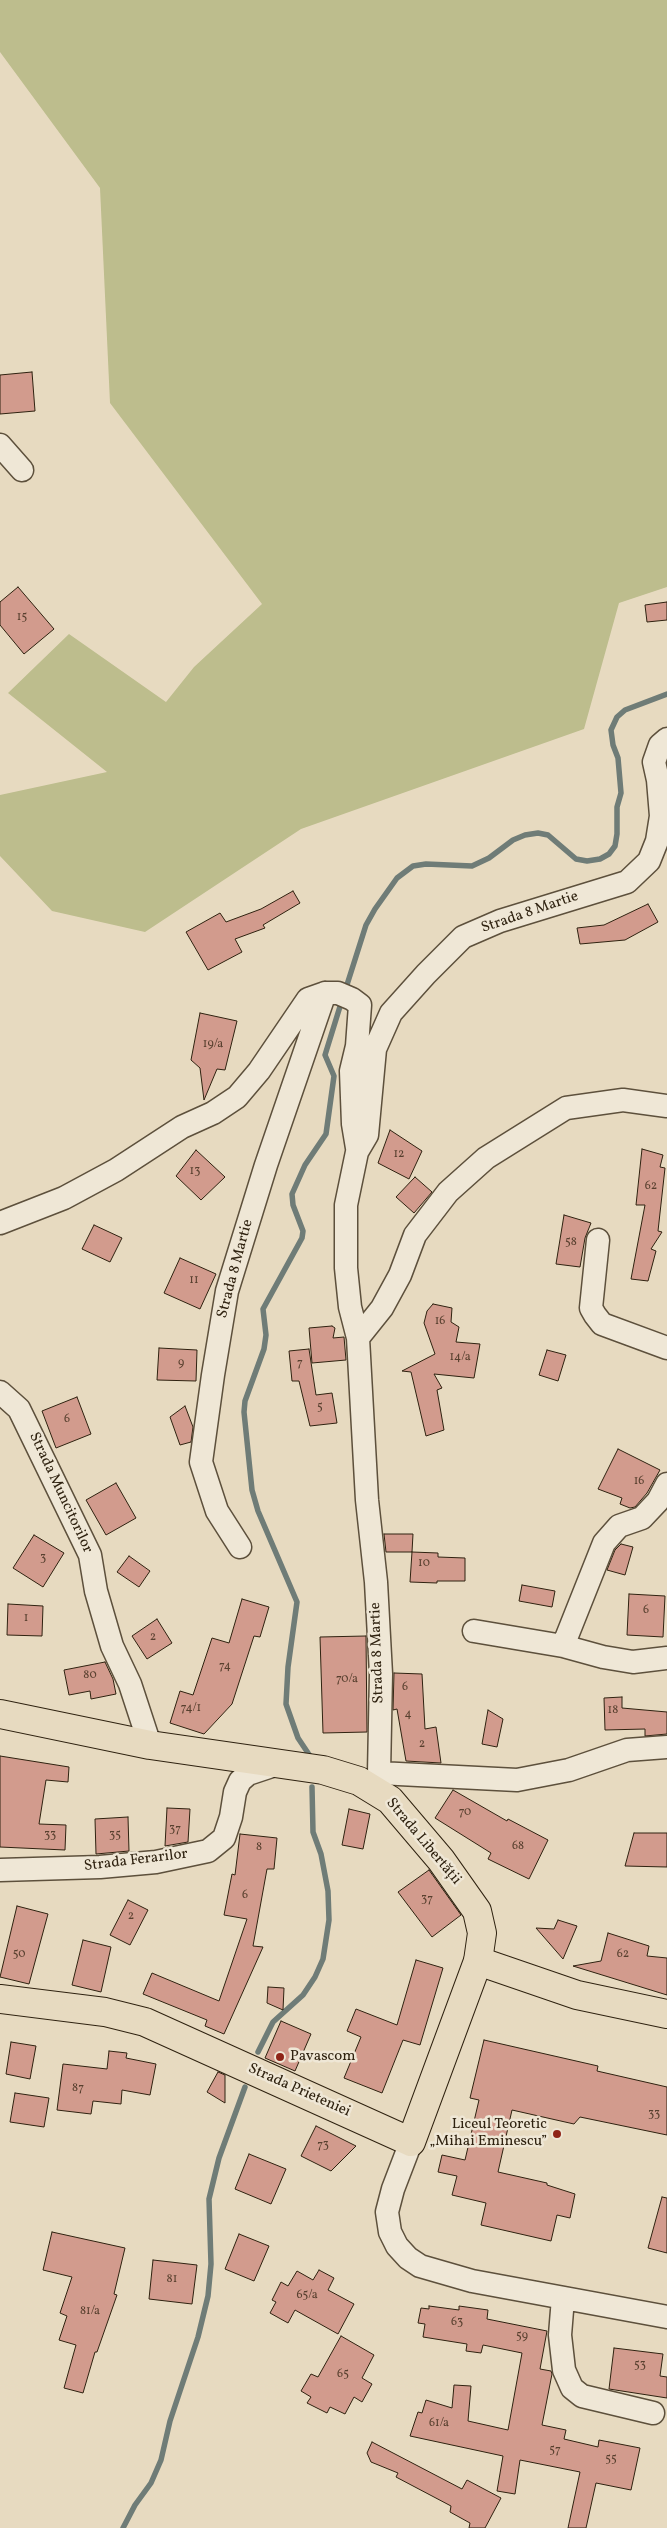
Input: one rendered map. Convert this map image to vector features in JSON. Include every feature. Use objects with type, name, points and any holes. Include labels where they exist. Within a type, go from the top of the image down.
[{"type":"main road","name":"Strada Libertății","points":[[0,1714],[150,1745],[330,1772],[359,1780],[377,1781],[390,1800],[420,1834],[477,1911],[482,1933],[478,1961]]},
{"type":"main road","points":[[411,2142],[478,1961],[578,1995],[667,2014]]},
{"type":"main road","name":"Strada Prieteniei","points":[[0,1999],[105,2012],[145,2022],[411,2142]]},
{"type":"street","points":[[0,445],[22,470]]},
{"type":"street","name":"Strada 8 Martie","points":[[377,1781],[381,1674],[376,1582],[367,1500],[358,1338],[350,1308],[346,1259],[346,1205],[358,1152],[367,1135],[375,1049],[391,1014],[426,974],[463,937],[500,921],[627,882],[649,861],[657,841],[661,816],[658,780],[654,762],[660,745],[667,739]]},
{"type":"street","points":[[0,1223],[64,1198],[116,1170],[182,1127],[213,1113],[237,1097],[259,1072],[308,999],[338,995]]},
{"type":"street","name":"Strada 8 Martie","points":[[240,1547],[217,1511],[202,1462],[212,1375],[227,1291],[313,1022],[338,995],[360,1005],[357,1046],[351,1071],[353,1124],[358,1152]]},
{"type":"street","points":[[358,1338],[382,1308],[400,1275],[416,1236],[448,1192],[486,1158],[566,1108],[623,1100],[667,1106]]},
{"type":"street","points":[[598,1240],[591,1308],[594,1315],[602,1324],[667,1348]]},
{"type":"street","name":"Strada Muncitorilor","points":[[0,1392],[19,1409],[90,1554],[96,1591],[112,1646],[130,1684],[150,1745]]},
{"type":"street","points":[[563,1646],[604,1543],[619,1526],[642,1518],[658,1501],[667,1484]]},
{"type":"street","points":[[474,1631],[563,1646],[602,1657],[633,1662],[667,1658]]},
{"type":"street","points":[[377,1781],[517,1780],[570,1770],[627,1750],[667,1747]]},
{"type":"street","name":"Strada Ferarilor","points":[[0,1870],[118,1866],[156,1862],[208,1851],[224,1838],[231,1818],[235,1792],[240,1780],[248,1774],[278,1764]]},
{"type":"street","points":[[411,2142],[393,2189],[387,2212],[390,2232],[402,2252],[420,2266],[472,2281],[667,2317]]},
{"type":"street","points":[[563,2298],[560,2335],[564,2370],[572,2388],[582,2396],[653,2413]]},
{"type":"green space","points":[[0,0],[667,0],[667,587],[619,603],[584,729],[301,829],[145,932],[52,911],[0,856],[0,795],[107,772],[8,693],[69,634],[166,702],[194,667],[262,604],[110,403],[100,188],[0,52]]},
{"type":"building","points":[[32,372],[35,411],[0,414],[0,375]]},
{"type":"building","points":[[18,587],[54,629],[24,654],[0,625],[0,602]]},
{"type":"building","points":[[667,602],[667,620],[647,622],[645,605]]},
{"type":"building","points":[[293,891],[300,903],[263,925],[265,928],[235,939],[242,952],[208,970],[186,932],[220,913],[226,922],[261,909]]},
{"type":"building","points":[[648,904],[658,922],[625,940],[580,944],[577,928],[604,925]]},
{"type":"building","points":[[200,1013],[237,1021],[225,1070],[217,1069],[204,1100],[200,1068],[191,1060]]},
{"type":"building","points":[[390,1130],[422,1151],[409,1179],[378,1163]]},
{"type":"building","points":[[642,1149],[663,1155],[660,1167],[665,1168],[658,1231],[662,1232],[651,1249],[656,1251],[648,1281],[631,1279],[645,1205],[636,1205]]},
{"type":"building","points":[[196,1150],[225,1177],[201,1200],[176,1176]]},
{"type":"building","points":[[415,1177],[432,1192],[414,1213],[396,1197]]},
{"type":"building","points":[[564,1215],[591,1223],[585,1238],[580,1267],[556,1264]]},
{"type":"building","points":[[94,1225],[122,1238],[110,1262],[82,1249]]},
{"type":"building","points":[[180,1258],[216,1274],[200,1309],[164,1293]]},
{"type":"building","points":[[433,1304],[452,1308],[451,1322],[459,1327],[456,1342],[480,1344],[474,1378],[434,1374],[442,1388],[437,1390],[444,1430],[426,1436],[411,1372],[402,1371],[435,1354],[424,1323],[427,1311]]},
{"type":"building","points":[[332,1326],[335,1328],[333,1338],[344,1337],[346,1360],[312,1363],[309,1328]]},
{"type":"building","points":[[159,1348],[197,1350],[196,1381],[157,1380]]},
{"type":"building","points":[[309,1349],[316,1395],[332,1393],[337,1423],[310,1426],[299,1381],[292,1381],[289,1351]]},
{"type":"building","points":[[547,1350],[566,1355],[558,1381],[539,1375]]},
{"type":"building","points":[[77,1397],[91,1434],[56,1448],[42,1411]]},
{"type":"building","points":[[185,1406],[193,1427],[191,1442],[180,1445],[170,1417]]},
{"type":"building","points":[[618,1449],[660,1470],[647,1493],[635,1507],[630,1508],[620,1504],[622,1498],[598,1489]]},
{"type":"building","points":[[116,1483],[136,1518],[106,1535],[86,1500]]},
{"type":"building","points":[[384,1534],[413,1534],[412,1552],[386,1552]]},
{"type":"building","points":[[34,1535],[64,1553],[43,1587],[13,1568]]},
{"type":"building","points":[[621,1544],[633,1547],[625,1575],[607,1570],[615,1550]]},
{"type":"building","points":[[412,1552],[438,1553],[438,1557],[465,1558],[465,1581],[410,1582]]},
{"type":"building","points":[[129,1556],[150,1571],[139,1587],[117,1572]]},
{"type":"building","points":[[522,1585],[555,1591],[552,1607],[519,1601]]},
{"type":"building","points":[[629,1594],[665,1596],[663,1637],[627,1635]]},
{"type":"building","points":[[242,1599],[269,1607],[260,1637],[254,1636],[232,1704],[204,1734],[170,1723],[180,1691],[193,1695],[212,1638],[229,1643]]},
{"type":"building","points":[[8,1604],[43,1606],[42,1636],[7,1635]]},
{"type":"building","points":[[157,1619],[172,1643],[147,1659],[132,1636]]},
{"type":"building","points":[[366,1636],[367,1732],[323,1733],[320,1637]]},
{"type":"building","points":[[105,1662],[113,1679],[116,1694],[91,1699],[90,1691],[69,1695],[64,1670]]},
{"type":"building","points":[[394,1673],[422,1674],[425,1729],[436,1727],[441,1763],[406,1761],[397,1709],[393,1710]]},
{"type":"building","points":[[622,1697],[622,1708],[667,1712],[667,1734],[645,1736],[645,1729],[605,1730],[604,1698]]},
{"type":"building","points":[[488,1710],[503,1719],[497,1747],[482,1744]]},
{"type":"building","points":[[0,1756],[69,1767],[68,1782],[46,1780],[39,1824],[66,1825],[65,1850],[0,1847]]},
{"type":"building","points":[[453,1790],[507,1821],[508,1819],[548,1840],[529,1879],[488,1859],[491,1853],[435,1818]]},
{"type":"building","points":[[167,1808],[190,1809],[188,1842],[165,1846]]},
{"type":"building","points":[[349,1809],[370,1814],[363,1849],[342,1845]]},
{"type":"building","points":[[128,1817],[129,1851],[96,1854],[95,1819]]},
{"type":"building","points":[[634,1833],[667,1833],[667,1867],[625,1866]]},
{"type":"building","points":[[240,1834],[277,1838],[274,1869],[267,1869],[253,1946],[263,1947],[224,2034],[205,2026],[207,2020],[143,1994],[152,1973],[219,2001],[247,1919],[224,1915],[232,1874],[235,1875]]},
{"type":"building","points":[[429,1870],[461,1915],[432,1937],[398,1892]]},
{"type":"building","points":[[128,1900],[148,1910],[130,1945],[110,1935]]},
{"type":"building","points":[[17,1906],[48,1914],[29,1984],[0,1977]]},
{"type":"building","points":[[558,1920],[577,1926],[563,1959],[536,1928],[554,1929]]},
{"type":"building","points":[[608,1933],[649,1946],[647,1956],[667,1958],[667,1995],[573,1966],[601,1961]]},
{"type":"building","points":[[83,1940],[111,1947],[101,1992],[72,1985]]},
{"type":"building","points":[[416,1960],[443,1968],[420,2045],[403,2040],[382,2093],[344,2078],[361,2037],[347,2031],[356,2009],[397,2025]]},
{"type":"building","points":[[268,1987],[284,1988],[283,2010],[267,2003]]},
{"type":"building","points":[[281,2021],[311,2034],[295,2071],[265,2058]]},
{"type":"building","points":[[484,2040],[598,2066],[597,2071],[667,2087],[667,2135],[580,2117],[574,2124],[512,2110],[498,2172],[547,2183],[547,2185],[575,2194],[570,2218],[557,2215],[551,2241],[481,2225],[486,2203],[452,2195],[457,2176],[438,2172],[442,2155],[465,2160],[479,2100],[470,2098]]},
{"type":"building","points":[[11,2042],[36,2046],[30,2079],[6,2074]]},
{"type":"building","points":[[109,2051],[127,2053],[126,2058],[156,2064],[150,2095],[122,2090],[121,2104],[93,2101],[91,2114],[57,2110],[63,2064],[107,2069]]},
{"type":"building","points":[[218,2072],[225,2075],[225,2103],[207,2092]]},
{"type":"building","points":[[15,2093],[49,2098],[44,2127],[10,2122]]},
{"type":"building","points":[[316,2126],[356,2146],[331,2171],[301,2156]]},
{"type":"building","points":[[249,2154],[286,2169],[271,2204],[235,2189]]},
{"type":"building","points":[[662,2197],[667,2198],[667,2253],[648,2248]]},
{"type":"building","points":[[52,2232],[125,2248],[114,2294],[117,2295],[97,2352],[95,2352],[83,2393],[64,2388],[76,2345],[59,2340],[67,2316],[60,2313],[72,2277],[43,2270]]},
{"type":"building","points":[[239,2234],[269,2246],[254,2281],[225,2269]]},
{"type":"building","points":[[153,2260],[197,2265],[192,2304],[149,2299]]},
{"type":"building","points":[[319,2270],[334,2278],[328,2290],[354,2304],[338,2334],[295,2310],[288,2323],[270,2313],[276,2302],[272,2300],[281,2282],[288,2286],[297,2271],[313,2280]]},
{"type":"building","points":[[429,2306],[459,2310],[459,2306],[488,2310],[487,2319],[547,2331],[540,2369],[551,2371],[552,2374],[542,2425],[566,2430],[564,2439],[598,2447],[599,2440],[640,2448],[631,2490],[596,2483],[586,2528],[568,2528],[580,2472],[520,2460],[515,2494],[497,2491],[503,2456],[410,2436],[418,2412],[422,2413],[426,2400],[452,2408],[454,2385],[471,2386],[468,2421],[508,2430],[522,2353],[483,2345],[481,2353],[466,2351],[467,2344],[423,2337],[425,2324],[418,2323],[421,2308],[429,2309]]},
{"type":"building","points":[[341,2336],[374,2355],[362,2378],[372,2384],[362,2402],[354,2397],[345,2414],[330,2407],[327,2413],[307,2403],[311,2397],[301,2391],[311,2374],[318,2377]]},
{"type":"building","points":[[614,2348],[663,2354],[660,2376],[667,2377],[667,2398],[609,2389]]},
{"type":"building","points":[[372,2442],[462,2489],[467,2480],[501,2498],[485,2528],[469,2528],[470,2523],[450,2512],[451,2506],[396,2477],[398,2473],[371,2462],[367,2453]]},
{"type":"waterway","points":[[345,991],[366,925],[397,878],[413,866],[426,864],[472,866],[489,858],[513,840],[525,835],[538,833],[548,835],[576,859],[587,861],[600,859],[609,854],[615,846],[617,807],[621,793],[618,758],[613,745],[611,730],[617,717],[625,710],[667,694]]},
{"type":"waterway","points":[[310,1756],[298,1738],[286,1704],[288,1667],[297,1602],[258,1511],[252,1490],[244,1412],[245,1401],[264,1349],[266,1335],[263,1309],[302,1238],[303,1231],[293,1205],[292,1194],[305,1165],[326,1134],[334,1076],[325,1055],[342,1000]]},
{"type":"waterway","points":[[258,2052],[273,2022],[303,1995],[315,1977],[323,1959],[329,1920],[328,1891],[321,1854],[313,1832],[312,1787]]},
{"type":"waterway","points":[[123,2528],[135,2505],[151,2483],[161,2460],[170,2421],[198,2337],[208,2296],[211,2264],[209,2199],[219,2158],[245,2087]]},
{"type":"place","name":"Pavascom","points":[[280,2057]]},
{"type":"place","name":"Liceul Teoretic „Mihai Eminescu”","points":[[557,2134]]}]
